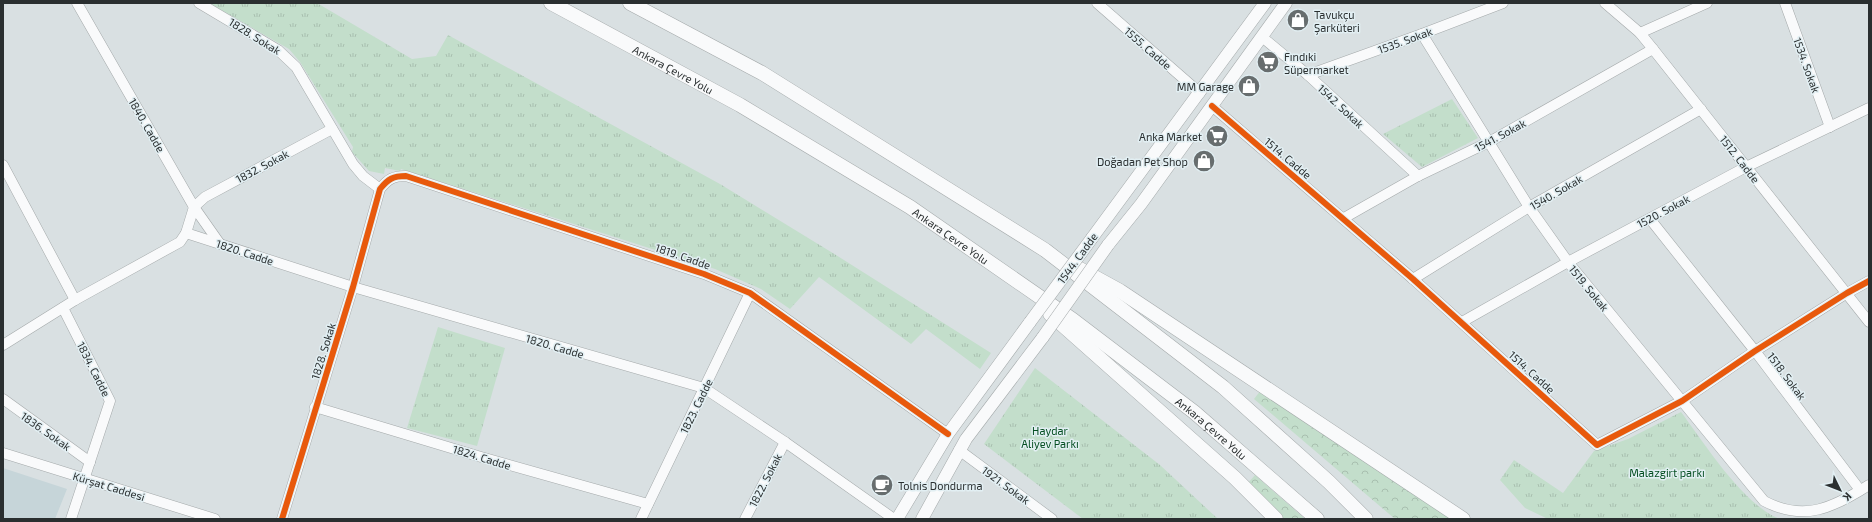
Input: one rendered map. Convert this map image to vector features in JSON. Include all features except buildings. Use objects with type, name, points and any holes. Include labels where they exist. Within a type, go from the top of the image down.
[{"type":"highway","name":"Ankara Çevre Yolu","points":[[551,3],[740,105],[910,207],[1006,276],[1073,320],[1194,412],[1317,519]]},
{"type":"highway","points":[[630,3],[762,73],[1045,250],[1120,291],[1463,519]]},
{"type":"highway","points":[[1045,250],[1223,387],[1329,482],[1366,519]]},
{"type":"highway","points":[[1006,276],[1235,478],[1276,519]]},
{"type":"main road","name":"1544. Cadde","points":[[897,519],[948,434],[1265,3]]},
{"type":"main road","name":"1544. Cadde","points":[[922,519],[966,439],[1043,337],[1108,245],[1141,204],[1286,3]]},
{"type":"street","name":"1840. Cadde","points":[[79,3],[194,207],[220,244]]},
{"type":"street","name":"1828. Sokak","points":[[199,3],[278,50],[288,58],[296,67],[332,129],[363,176],[380,189],[353,287],[282,519]]},
{"type":"street","name":"1555. Cadde","points":[[1097,3],[1200,93]]},
{"type":"street","name":"1535. Sokak","points":[[1308,75],[1503,3]]},
{"type":"street","name":"1512. Cadde","points":[[1604,3],[1640,33],[1654,49],[1869,322]]},
{"type":"street","points":[[1640,33],[1707,3]]},
{"type":"street","name":"1534. Sokak","points":[[1784,3],[1830,127]]},
{"type":"street","name":"1519. Sokak","points":[[1422,34],[1529,207],[1568,262],[1764,501],[1774,510],[1800,518],[1814,516],[1830,510],[1865,487]]},
{"type":"street","name":"1542. Sokak","points":[[1262,37],[1308,75],[1418,176]]},
{"type":"street","name":"1541. Sokak","points":[[1344,218],[1418,176],[1489,142],[1654,49]]},
{"type":"street","name":"1514. Cadde","points":[[1212,106],[1344,218],[1462,322],[1597,445],[1682,401],[1755,350],[1846,293],[1869,281]]},
{"type":"street","name":"1520. Sokak","points":[[1462,322],[1568,262],[1746,167],[1869,108]]},
{"type":"street","name":"1540. Sokak","points":[[1413,279],[1529,207],[1701,109]]},
{"type":"street","name":"1832. Sokak","points":[[194,207],[215,191],[332,129]]},
{"type":"street","points":[[3,165],[75,300]]},
{"type":"street","name":"1819. Cadde","points":[[380,189],[387,179],[396,176],[406,176],[704,274],[750,293],[948,434]]},
{"type":"street","points":[[3,345],[75,300],[180,242],[186,233],[194,207]]},
{"type":"street","name":"1518. Sokak","points":[[1650,219],[1865,487]]},
{"type":"street","name":"1820. Cadde","points":[[186,233],[353,287],[704,388],[785,442],[894,519]]},
{"type":"street","name":"1823. Cadde","points":[[641,519],[750,293]]},
{"type":"street","name":"1834. Cadde","points":[[63,308],[110,401],[71,519]]},
{"type":"street","name":"1836. Sokak","points":[[3,399],[90,462]]},
{"type":"street","name":"1824. Cadde","points":[[316,407],[481,457],[648,504]]},
{"type":"street","name":"1822. Sokak","points":[[745,519],[785,442]]},
{"type":"street","name":"1921. Sokak","points":[[959,450],[1052,519]]},
{"type":"street","name":"Kürşat Caddesi","points":[[3,453],[216,519]]},
{"type":"shaded area","points":[[3,468],[67,489],[55,519],[3,519]]},
{"type":"green space","points":[[209,3],[317,3],[412,59],[436,56],[448,35],[720,184],[991,353],[980,369],[926,329],[911,344],[819,277],[790,309],[761,289],[715,269],[401,169],[400,171],[385,168],[384,174],[369,171],[352,152],[353,147],[300,62],[289,49]]},
{"type":"green space","points":[[1452,99],[1478,138],[1422,167],[1383,134]]},
{"type":"green space","points":[[438,327],[505,348],[477,446],[407,428]]},
{"type":"green space","name":"Haydar Aliyev Parkı","points":[[1035,368],[1160,465],[1218,519],[1083,519],[984,444]]},
{"type":"green space","points":[[1261,390],[1455,519],[1395,519],[1254,399]]},
{"type":"green space","name":"Malazgirt parkı","points":[[1681,412],[1713,456],[1739,487],[1752,501],[1766,512],[1780,519],[1548,519],[1525,508],[1500,480],[1514,460],[1563,493],[1594,451],[1628,439]]},
{"type":"green space","points":[[1255,475],[1305,519],[1282,519],[1248,483]]},
{"type":"cycle path","points":[[1212,106],[1413,279],[1597,445],[1682,401],[1755,351],[1847,293],[1869,281]]},
{"type":"cycle path","points":[[282,519],[353,287],[380,189],[388,180],[394,177],[406,176],[704,274],[750,293],[948,434]]},
{"type":"place","name":"Tavukçu Şarküteri","points":[[1298,20]]},
{"type":"place","name":"Fındıki Süpermarket","points":[[1268,62]]},
{"type":"place","name":"MM Garage","points":[[1249,86]]},
{"type":"place","name":"Anka Market","points":[[1217,136]]},
{"type":"place","name":"Doğadan Pet Shop","points":[[1204,161]]},
{"type":"place","name":"Tolnis Dondurma","points":[[882,485]]}]
